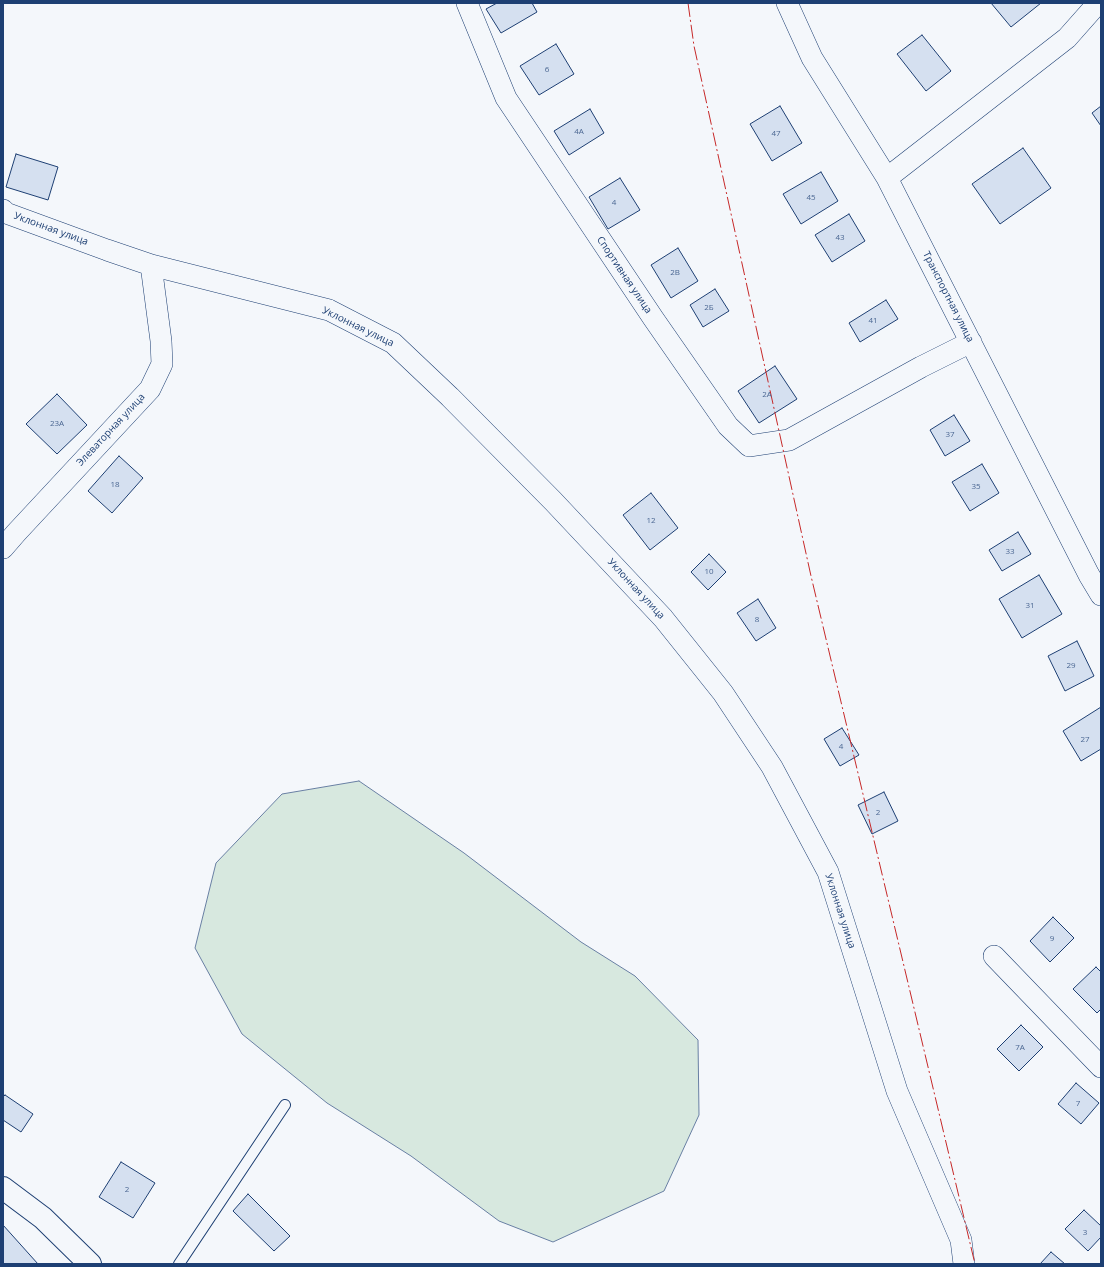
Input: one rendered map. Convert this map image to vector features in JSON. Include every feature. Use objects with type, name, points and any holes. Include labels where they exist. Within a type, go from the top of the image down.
[{"type":"street","name":"Спортивная улица","points":[[467,3],[506,98],[653,318],[728,426],[749,446],[789,440],[921,367],[971,342]]},
{"type":"street","name":"Транспортная улица","points":[[787,3],[812,58],[887,178],[1085,568],[1101,596]]},
{"type":"street","points":[[887,178],[1067,38],[1098,3]]},
{"type":"street","name":"Уклонная улица","points":[[3,210],[6,213],[150,265],[329,310],[393,342],[553,501],[663,618],[723,693],[772,767],[828,872],[896,1091],[961,1240],[964,1264]]},
{"type":"street","name":"Элеваторная улица","points":[[3,548],[150,389],[162,364],[161,341],[150,265]]},
{"type":"street","points":[[994,956],[1101,1067]]},
{"type":"street","points":[[3,1188],[42,1218],[90,1264]]},
{"type":"lane","points":[[179,1264],[285,1105]]},
{"type":"shaded area","points":[[359,781],[464,853],[581,942],[635,976],[698,1040],[699,1115],[664,1191],[553,1242],[499,1221],[411,1156],[327,1103],[242,1034],[195,948],[216,863],[282,794]]},
{"type":"building","points":[[497,3],[532,3],[537,12],[501,33],[486,9]]},
{"type":"building","points":[[991,3],[1041,3],[1011,27]]},
{"type":"building","points":[[922,35],[951,71],[926,91],[897,54]]},
{"type":"building","points":[[556,44],[574,74],[539,95],[520,66]]},
{"type":"building","points":[[780,106],[802,143],[772,161],[750,124]]},
{"type":"building","points":[[1101,106],[1101,126],[1092,113]]},
{"type":"building","points":[[590,109],[604,133],[569,155],[554,131]]},
{"type":"building","points":[[1023,148],[1051,188],[1000,224],[972,184]]},
{"type":"building","points":[[16,154],[58,167],[48,200],[6,187]]},
{"type":"building","points":[[821,172],[838,201],[801,224],[783,194]]},
{"type":"building","points":[[620,178],[640,210],[608,229],[589,197]]},
{"type":"building","points":[[849,214],[865,241],[832,262],[815,235]]},
{"type":"building","points":[[678,248],[698,281],[671,298],[651,265]]},
{"type":"building","points":[[715,289],[729,311],[703,327],[690,305]]},
{"type":"building","points":[[886,300],[898,319],[860,342],[849,323]]},
{"type":"building","points":[[775,366],[797,399],[759,423],[738,391]]},
{"type":"building","points":[[57,394],[87,425],[57,454],[26,424]]},
{"type":"building","points":[[954,415],[970,441],[945,456],[930,430]]},
{"type":"building","points":[[119,456],[143,478],[112,513],[88,491]]},
{"type":"building","points":[[982,464],[999,493],[970,511],[952,482]]},
{"type":"building","points":[[651,493],[678,528],[650,550],[623,515]]},
{"type":"building","points":[[1018,532],[1031,554],[1002,571],[989,550]]},
{"type":"building","points":[[709,554],[726,572],[708,590],[691,572]]},
{"type":"building","points":[[1039,575],[1062,614],[1022,638],[999,599]]},
{"type":"building","points":[[758,599],[776,628],[756,641],[737,613]]},
{"type":"building","points":[[1077,641],[1094,676],[1065,691],[1048,656]]},
{"type":"building","points":[[1101,707],[1101,749],[1081,761],[1063,731]]},
{"type":"building","points":[[842,728],[859,755],[840,766],[824,739]]},
{"type":"building","points":[[884,792],[898,821],[872,834],[858,805]]},
{"type":"building","points":[[1053,917],[1074,938],[1050,962],[1030,941]]},
{"type":"building","points":[[1096,967],[1101,972],[1101,1009],[1097,1013],[1073,989]]},
{"type":"building","points":[[1021,1025],[1043,1047],[1019,1071],[997,1049]]},
{"type":"building","points":[[1076,1083],[1099,1103],[1081,1124],[1058,1104]]},
{"type":"building","points":[[5,1095],[33,1114],[21,1132],[3,1120],[3,1097]]},
{"type":"building","points":[[121,1162],[155,1183],[133,1218],[99,1197]]},
{"type":"building","points":[[248,1194],[290,1236],[274,1251],[233,1211]]},
{"type":"building","points":[[1084,1210],[1101,1226],[1101,1237],[1088,1251],[1065,1229]]},
{"type":"building","points":[[3,1225],[38,1264],[3,1264]]},
{"type":"building","points":[[1051,1252],[1065,1264],[1040,1264]]},
{"type":"power","points":[[688,3],[694,46],[811,576],[975,1264]]}]
